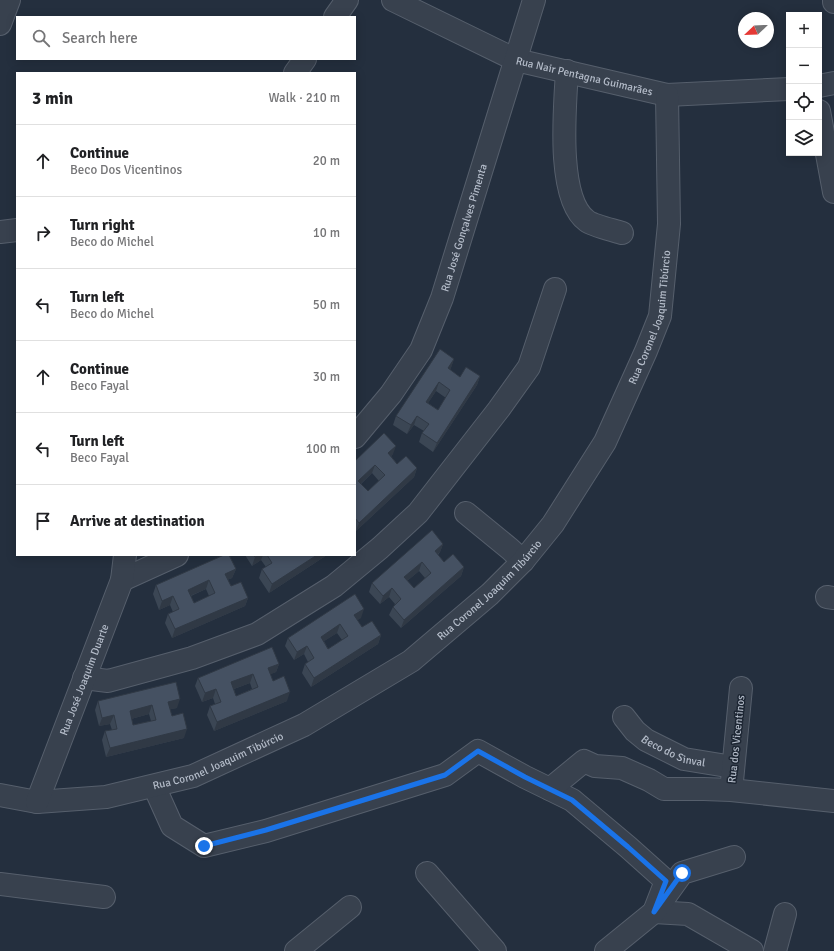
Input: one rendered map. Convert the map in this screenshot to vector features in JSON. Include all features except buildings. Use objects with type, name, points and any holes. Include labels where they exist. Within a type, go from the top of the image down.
[{"type":"street","points":[[0,24],[9,0]]},
{"type":"street","points":[[336,16],[347,0]]},
{"type":"street","name":"Rua Nair Pentagna Guimarães","points":[[393,0],[516,60],[667,95],[786,89]]},
{"type":"street","name":"Rua José Gonçalves Pimenta","points":[[356,436],[391,394],[422,350],[442,298],[534,0]]},
{"type":"street","points":[[297,72],[304,60]]},
{"type":"street","points":[[566,71],[564,154],[568,186],[578,212],[588,222],[622,233]]},
{"type":"street","points":[[822,85],[834,82]]},
{"type":"street","name":"Rua Coronel Joaquim Tibúrcio","points":[[0,795],[37,802],[106,797],[193,776],[304,725],[411,661],[490,594],[523,561],[553,524],[605,442],[660,316],[668,224],[667,95]]},
{"type":"street","points":[[821,120],[834,192]]},
{"type":"street","points":[[0,232],[16,230]]},
{"type":"street","points":[[84,678],[108,681],[192,658],[257,634],[334,586],[380,548],[418,513],[499,409],[529,367],[555,288]]},
{"type":"street","points":[[466,513],[523,561]]},
{"type":"street","name":"Rua José Joaquim Duarte","points":[[37,802],[122,580],[125,556]]},
{"type":"street","points":[[122,580],[175,556]]},
{"type":"street","name":"Rua dos Vicentinos","points":[[731,790],[741,688]]},
{"type":"street","name":"Beco do Sinval","points":[[624,717],[635,731],[646,740],[684,758],[733,767]]},
{"type":"street","points":[[154,786],[172,826],[204,846],[266,830],[445,775],[478,751],[572,800],[666,881],[654,912]]},
{"type":"street","name":"Rua dos Vicentinos","points":[[550,789],[584,761],[595,766],[622,768],[649,780],[664,789],[731,790],[834,801]]},
{"type":"street","points":[[606,951],[654,912],[682,873],[734,857]]},
{"type":"street","points":[[427,873],[494,951]]},
{"type":"street","points":[[0,884],[104,896]]},
{"type":"street","points":[[296,951],[350,907]]},
{"type":"street","points":[[654,912],[688,914],[752,951]]},
{"type":"street","points":[[774,951],[785,914]]},
{"type":"route","points":[[204,846],[266,830],[445,775],[478,751],[525,777],[572,800],[666,881],[654,912],[682,873]]}]
